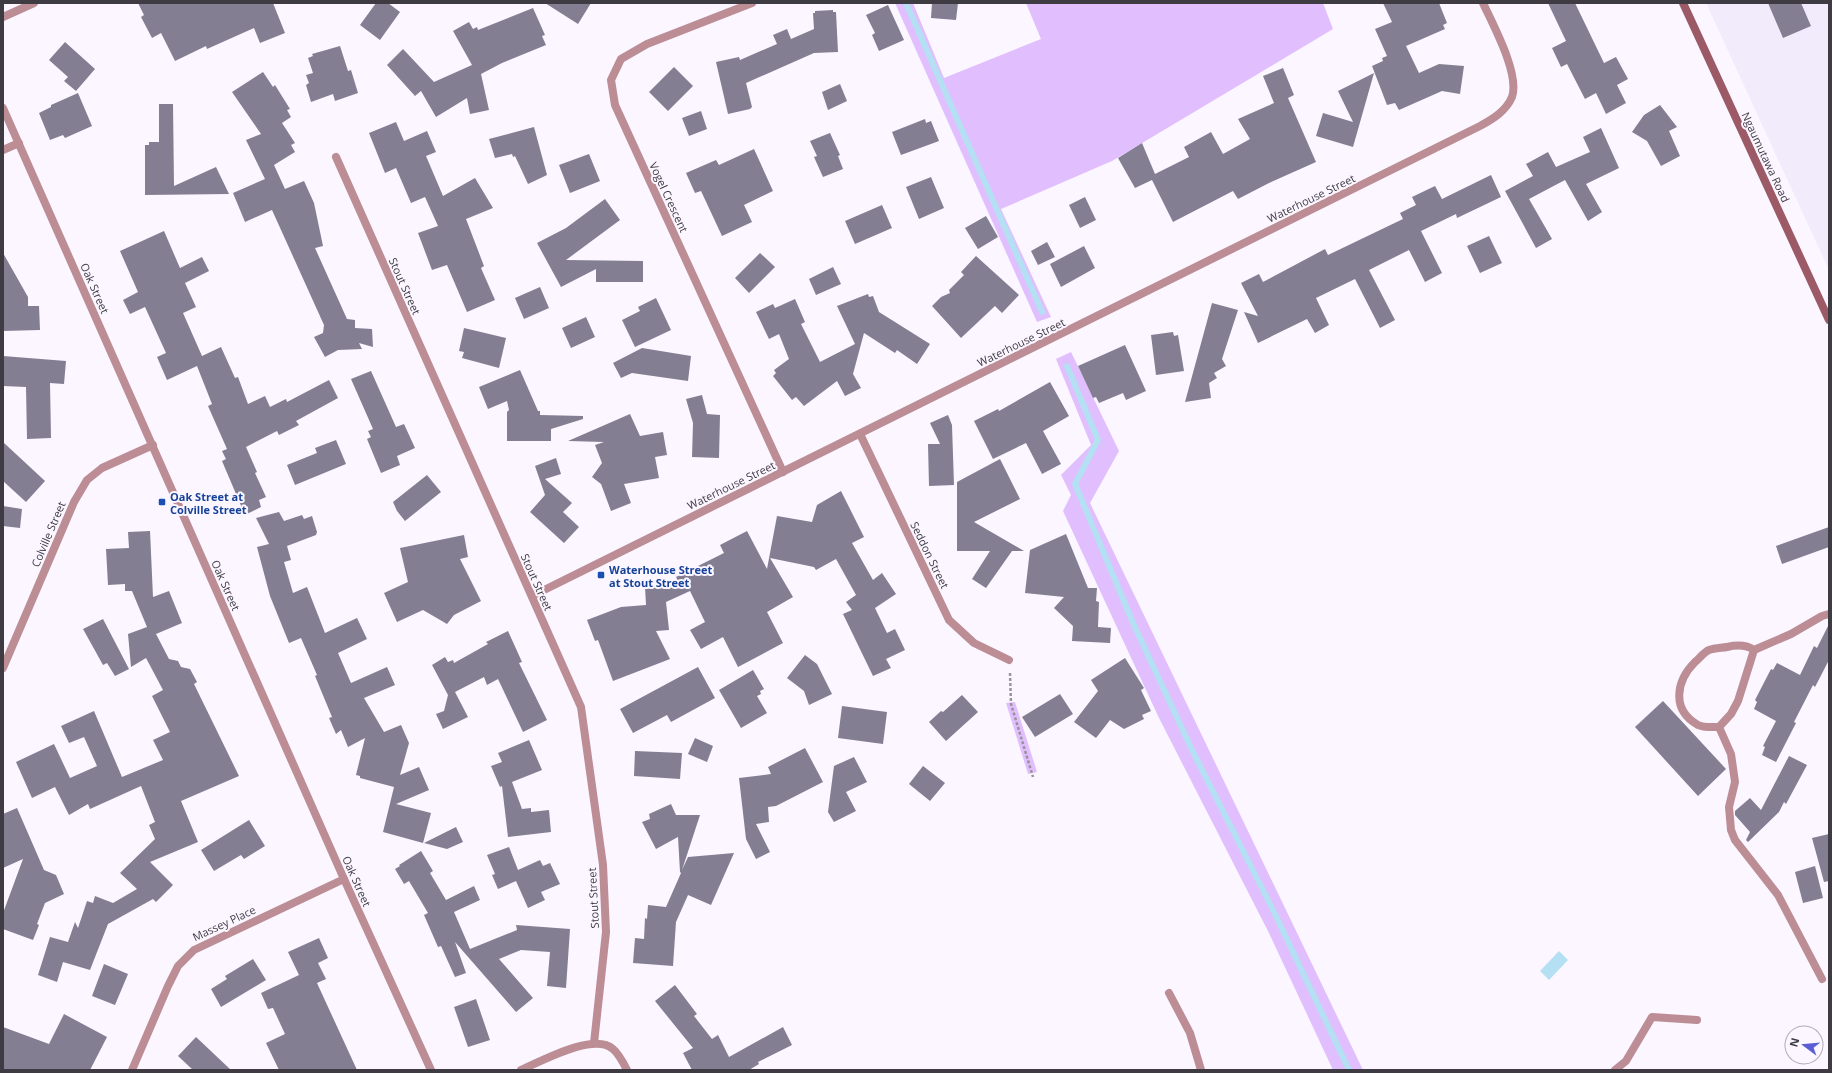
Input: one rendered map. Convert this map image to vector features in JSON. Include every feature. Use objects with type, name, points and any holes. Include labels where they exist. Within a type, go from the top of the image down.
[{"type":"main road","name":"Ngaumutawa Road","points":[[1683,3],[1829,320]]},
{"type":"street","points":[[3,17],[34,3]]},
{"type":"street","name":"Vogel Crescent","points":[[752,3],[647,44],[621,59],[611,80],[615,105],[783,472]]},
{"type":"street","name":"Waterhouse Street","points":[[532,596],[1480,126],[1500,114],[1512,96],[1512,71],[1502,43],[1483,3]]},
{"type":"street","name":"Oak Street","points":[[3,108],[344,879],[431,1070]]},
{"type":"street","points":[[3,150],[19,143]]},
{"type":"street","name":"Stout Street","points":[[336,157],[581,707],[603,865],[606,932],[594,1043]]},
{"type":"street","name":"Seddon Street","points":[[860,434],[949,620],[974,643],[1009,660]]},
{"type":"street","name":"Colville Street","points":[[3,668],[74,502],[87,480],[102,468],[153,445]]},
{"type":"street","points":[[1719,727],[1731,714],[1738,701],[1754,650],[1791,634],[1822,616],[1829,614]]},
{"type":"street","points":[[1719,727],[1698,725],[1688,717],[1681,705],[1679,692],[1682,680],[1688,670],[1708,651],[1732,646],[1749,646],[1754,650]]},
{"type":"street","points":[[1719,727],[1731,754],[1735,782],[1729,807],[1731,830],[1735,840],[1778,895],[1822,979]]},
{"type":"street","name":"Massey Place","points":[[132,1070],[178,966],[194,950],[344,879]]},
{"type":"street","points":[[1169,993],[1190,1033],[1202,1070]]},
{"type":"street","points":[[1615,1070],[1626,1061],[1652,1017],[1697,1020]]},
{"type":"street","points":[[521,1070],[581,1045],[594,1043],[607,1046],[614,1050],[627,1070]]},
{"type":"path","points":[[1009,660],[1011,704],[1033,777]]},
{"type":"shaded area","points":[[895,3],[913,3],[944,78],[1041,39],[1026,3],[1323,3],[1333,29],[1112,161],[1001,209],[1051,317],[1037,322]]},
{"type":"shaded area","points":[[1706,3],[1829,3],[1829,270]]},
{"type":"shaded area","points":[[1071,352],[1119,451],[1090,503],[1363,1070],[1333,1070],[1269,933],[1159,718],[1063,511],[1071,495],[1061,475],[1091,445],[1056,359]]},
{"type":"shaded area","points":[[1015,702],[1037,772],[1028,774],[1006,703]]},
{"type":"water","points":[[1559,951],[1568,960],[1549,980],[1540,971]]},
{"type":"building","points":[[138,3],[273,3],[285,33],[260,43],[254,28],[207,49],[206,46],[175,61],[161,33],[152,38],[141,17],[144,15]]},
{"type":"building","points":[[376,3],[388,3],[400,12],[380,40],[360,25]]},
{"type":"building","points":[[545,3],[591,3],[578,24]]},
{"type":"building","points":[[932,3],[958,3],[956,20],[931,18]]},
{"type":"building","points":[[1383,3],[1439,3],[1447,23],[1443,25],[1445,29],[1406,46],[1419,73],[1439,64],[1464,66],[1460,94],[1442,91],[1399,110],[1395,103],[1387,105],[1372,66],[1383,61],[1382,58],[1387,56],[1375,29],[1392,22]]},
{"type":"building","points":[[1548,3],[1575,3],[1604,63],[1616,57],[1628,79],[1617,85],[1626,103],[1606,114],[1596,93],[1585,99],[1567,64],[1561,67],[1552,48],[1566,41]]},
{"type":"building","points":[[1768,3],[1801,3],[1811,26],[1783,38]]},
{"type":"building","points":[[888,5],[904,40],[879,51],[872,35],[875,33],[866,15]]},
{"type":"building","points":[[533,8],[545,35],[542,36],[546,45],[502,63],[481,74],[489,110],[470,114],[467,98],[436,117],[421,91],[415,96],[387,65],[403,49],[434,82],[472,65],[453,31],[469,22],[473,29],[477,27],[478,30]]},
{"type":"building","points":[[833,10],[833,12],[836,12],[838,52],[814,53],[746,83],[752,107],[750,109],[728,114],[716,62],[739,57],[740,60],[777,44],[773,35],[787,29],[791,39],[814,29],[813,13],[815,13],[815,11]]},
{"type":"building","points":[[65,42],[95,69],[76,91],[64,81],[68,77],[49,60]]},
{"type":"building","points":[[340,46],[348,71],[351,70],[358,93],[335,101],[333,94],[311,102],[306,85],[309,83],[306,75],[313,73],[308,58],[313,56],[312,54]]},
{"type":"building","points":[[674,67],[693,86],[668,111],[649,92]]},
{"type":"building","points":[[1283,68],[1294,95],[1288,98],[1316,162],[1238,199],[1233,191],[1173,222],[1152,180],[1135,188],[1118,158],[1142,143],[1155,174],[1189,157],[1184,147],[1211,132],[1223,154],[1250,139],[1238,119],[1274,103],[1263,76]]},
{"type":"building","points":[[263,72],[273,87],[275,85],[290,109],[287,110],[291,117],[282,123],[295,143],[291,145],[295,152],[274,165],[285,189],[304,181],[314,203],[323,246],[315,248],[347,319],[355,320],[355,328],[372,329],[373,347],[359,343],[362,349],[338,350],[325,357],[314,337],[323,333],[324,325],[272,210],[245,222],[233,193],[265,179],[246,140],[261,134],[232,92]]},
{"type":"building","points":[[1374,73],[1353,147],[1316,136],[1323,113],[1353,122],[1338,91]]},
{"type":"building","points":[[840,84],[847,101],[828,110],[822,92]]},
{"type":"building","points":[[78,93],[92,126],[65,138],[63,135],[50,140],[39,113],[51,107],[51,105]]},
{"type":"building","points":[[159,104],[173,104],[174,186],[216,167],[229,194],[145,195],[145,145],[149,145],[149,142],[159,142]]},
{"type":"building","points":[[1660,105],[1677,127],[1669,131],[1680,156],[1661,166],[1647,141],[1632,132],[1644,115]]},
{"type":"building","points":[[701,111],[707,129],[689,136],[682,118]]},
{"type":"building","points":[[925,119],[926,123],[931,121],[939,141],[901,155],[892,132]]},
{"type":"building","points":[[396,122],[404,141],[427,131],[436,152],[426,156],[443,196],[475,178],[493,208],[466,219],[484,266],[481,268],[495,300],[467,312],[447,265],[432,270],[418,233],[438,226],[425,197],[411,203],[396,168],[385,173],[369,133]]},
{"type":"building","points":[[534,127],[547,175],[528,184],[515,156],[513,157],[512,154],[495,158],[489,139]]},
{"type":"building","points":[[1601,128],[1619,168],[1586,184],[1602,212],[1588,221],[1565,180],[1529,199],[1552,239],[1536,248],[1505,191],[1533,176],[1526,164],[1548,152],[1556,167],[1590,152],[1583,137]]},
{"type":"building","points":[[830,133],[840,155],[838,156],[843,169],[823,177],[814,157],[817,156],[810,141]]},
{"type":"building","points":[[754,149],[773,191],[744,205],[752,222],[722,236],[701,191],[695,193],[686,173],[716,160],[719,165]]},
{"type":"building","points":[[589,154],[600,181],[570,193],[559,165]]},
{"type":"building","points":[[1491,175],[1501,197],[1457,218],[1456,214],[1421,231],[1442,273],[1425,282],[1409,250],[1369,270],[1395,320],[1380,328],[1355,279],[1316,298],[1329,325],[1315,333],[1307,319],[1258,343],[1244,312],[1258,316],[1241,283],[1259,274],[1263,282],[1325,249],[1328,255],[1403,219],[1400,213],[1416,205],[1412,197],[1435,186],[1442,199]]},
{"type":"building","points":[[931,177],[944,208],[919,219],[906,187]]},
{"type":"building","points":[[1085,197],[1096,220],[1080,228],[1069,205]]},
{"type":"building","points":[[605,199],[620,220],[566,260],[643,261],[643,282],[596,282],[596,269],[561,287],[537,243],[566,228]]},
{"type":"building","points":[[882,205],[892,228],[855,244],[845,221]]},
{"type":"building","points":[[986,216],[998,237],[978,249],[965,228]]},
{"type":"building","points":[[164,231],[180,268],[202,257],[209,271],[185,283],[196,307],[183,313],[202,356],[221,347],[235,378],[238,377],[248,404],[265,396],[270,407],[286,399],[287,402],[329,380],[338,398],[296,421],[299,425],[279,435],[277,431],[246,447],[257,472],[255,473],[266,497],[259,500],[261,507],[245,515],[222,461],[226,459],[222,451],[227,449],[208,406],[212,404],[197,366],[167,380],[157,357],[166,353],[145,307],[130,314],[123,300],[138,292],[120,251]]},
{"type":"building","points":[[1489,236],[1502,263],[1480,273],[1467,246]]},
{"type":"building","points":[[1047,242],[1055,257],[1038,265],[1031,251]]},
{"type":"building","points":[[1084,246],[1095,268],[1061,287],[1050,264]]},
{"type":"building","points":[[3,253],[28,297],[28,306],[39,306],[40,330],[3,331]]},
{"type":"building","points":[[760,253],[775,267],[749,293],[735,278]]},
{"type":"building","points":[[976,256],[1019,295],[1002,313],[995,306],[961,338],[932,306],[941,297],[950,293],[949,290],[964,275],[961,272]]},
{"type":"building","points":[[833,267],[841,284],[816,295],[809,279]]},
{"type":"building","points":[[540,287],[549,308],[524,319],[515,298]]},
{"type":"building","points":[[868,294],[869,297],[873,296],[879,312],[930,344],[917,364],[897,350],[895,353],[864,333],[853,374],[861,388],[845,396],[837,381],[804,406],[796,397],[792,400],[773,376],[776,373],[774,370],[789,359],[779,334],[769,339],[756,312],[773,304],[775,308],[795,299],[805,322],[801,324],[820,362],[855,344],[837,306]]},
{"type":"building","points":[[656,298],[671,330],[635,347],[622,320],[640,311],[638,307]]},
{"type":"building","points":[[1212,303],[1238,310],[1222,359],[1226,366],[1214,373],[1217,378],[1209,383],[1211,398],[1185,402]]},
{"type":"building","points":[[586,317],[595,337],[571,348],[562,328]]},
{"type":"building","points":[[464,328],[506,338],[499,368],[462,358],[464,352],[459,351]]},
{"type":"building","points":[[1173,332],[1174,336],[1178,335],[1184,371],[1156,375],[1151,335]]},
{"type":"building","points":[[1125,345],[1146,391],[1126,400],[1123,393],[1099,403],[1096,397],[1093,398],[1078,366]]},
{"type":"building","points":[[642,348],[691,356],[688,381],[632,373],[621,378],[613,363]]},
{"type":"building","points":[[3,356],[66,361],[64,384],[50,383],[51,438],[27,439],[26,387],[3,386]]},
{"type":"building","points":[[520,370],[538,411],[540,411],[540,415],[583,416],[583,419],[551,429],[551,441],[507,441],[507,412],[509,410],[507,401],[488,409],[479,387]]},
{"type":"building","points":[[371,371],[396,427],[404,424],[415,448],[397,456],[400,465],[381,473],[367,439],[371,437],[368,431],[373,429],[351,379]]},
{"type":"building","points":[[1050,382],[1069,416],[1043,431],[1061,464],[1042,474],[1026,443],[993,459],[974,421],[998,409],[999,411]]},
{"type":"building","points":[[702,395],[707,414],[720,415],[719,458],[692,457],[693,423],[686,399]]},
{"type":"building","points":[[630,414],[640,436],[663,432],[667,455],[655,457],[659,478],[624,484],[631,503],[611,511],[601,484],[592,477],[602,463],[595,445],[604,442],[568,441]]},
{"type":"building","points":[[948,415],[952,425],[954,485],[929,486],[928,444],[940,444],[930,423]]},
{"type":"building","points":[[336,440],[346,464],[295,485],[287,465],[317,453],[315,448]]},
{"type":"building","points":[[3,442],[45,481],[26,502],[3,481]]},
{"type":"building","points":[[556,458],[561,474],[545,479],[572,503],[563,512],[579,527],[564,543],[530,512],[545,495],[535,466]]},
{"type":"building","points":[[1000,459],[1020,499],[974,522],[1024,551],[1012,551],[986,588],[972,579],[990,551],[957,551],[957,482]]},
{"type":"building","points":[[427,475],[441,492],[405,521],[397,511],[393,502]]},
{"type":"building","points":[[841,491],[864,537],[852,543],[873,580],[882,573],[896,594],[875,608],[887,633],[895,629],[905,650],[886,659],[891,668],[873,676],[843,614],[852,610],[846,602],[856,595],[836,559],[816,570],[814,567],[770,558],[793,597],[767,612],[783,643],[738,667],[723,637],[701,649],[690,630],[705,622],[690,591],[666,602],[669,630],[656,631],[670,659],[613,681],[598,640],[595,641],[587,620],[621,607],[646,605],[645,587],[680,585],[676,577],[724,553],[720,545],[747,531],[767,569],[777,516],[812,522],[817,505]]},
{"type":"building","points":[[3,506],[22,509],[20,528],[3,526]]},
{"type":"building","points":[[279,512],[284,521],[302,515],[304,519],[312,516],[317,532],[316,535],[287,546],[291,560],[284,562],[293,593],[307,587],[325,633],[357,618],[367,639],[338,653],[351,683],[387,667],[395,685],[364,698],[384,732],[401,725],[409,743],[400,775],[419,767],[429,790],[396,804],[431,813],[423,843],[383,832],[394,787],[360,778],[360,776],[356,775],[365,738],[348,747],[341,730],[336,734],[329,718],[332,717],[315,676],[317,675],[301,638],[289,643],[270,596],[257,547],[269,544],[256,518]]},
{"type":"building","points":[[1829,527],[1829,547],[1782,564],[1776,546]]},
{"type":"building","points":[[150,531],[153,597],[169,591],[182,623],[156,634],[169,659],[178,661],[181,667],[190,669],[197,682],[194,684],[239,776],[181,801],[198,842],[150,862],[173,885],[156,902],[153,899],[108,924],[90,970],[63,962],[57,982],[38,975],[50,937],[68,942],[75,922],[78,928],[87,901],[93,903],[95,896],[113,903],[137,889],[120,873],[155,839],[149,825],[155,822],[141,786],[90,809],[88,804],[69,815],[55,787],[32,798],[16,762],[54,744],[70,778],[97,766],[84,737],[69,743],[61,726],[94,711],[122,777],[163,760],[153,740],[170,732],[152,696],[163,690],[146,658],[131,667],[128,634],[147,627],[132,591],[125,591],[125,584],[108,585],[106,549],[129,548],[128,532]]},
{"type":"building","points":[[1066,534],[1088,588],[1097,588],[1096,601],[1099,602],[1098,627],[1111,628],[1110,643],[1072,641],[1073,626],[1054,608],[1064,597],[1025,593],[1030,550]]},
{"type":"building","points":[[464,535],[468,557],[460,559],[481,601],[454,615],[447,624],[423,610],[397,622],[384,593],[408,582],[400,548]]},
{"type":"building","points":[[103,619],[129,669],[115,676],[107,663],[103,665],[83,629]]},
{"type":"building","points":[[1829,624],[1829,660],[1815,687],[1813,685],[1776,762],[1762,755],[1765,747],[1763,746],[1776,721],[1754,709],[1757,702],[1755,700],[1771,669],[1773,670],[1777,663],[1800,675],[1814,646],[1817,648]]},
{"type":"building","points":[[508,631],[522,662],[519,663],[547,720],[523,732],[498,679],[487,685],[484,677],[455,692],[468,717],[443,729],[436,714],[444,711],[448,695],[432,665],[445,657],[448,662],[453,660],[454,663],[488,644],[486,642]]},
{"type":"building","points":[[805,655],[817,664],[832,694],[809,705],[804,691],[787,678]]},
{"type":"building","points":[[1125,658],[1144,688],[1141,690],[1151,711],[1142,715],[1144,719],[1124,729],[1110,720],[1096,738],[1074,722],[1098,691],[1091,680]]},
{"type":"building","points":[[698,667],[715,698],[671,722],[667,715],[633,733],[620,709]]},
{"type":"building","points":[[753,670],[764,689],[760,691],[761,694],[757,696],[767,713],[741,728],[719,690]]},
{"type":"building","points":[[1060,694],[1073,714],[1035,737],[1022,717]]},
{"type":"building","points":[[962,695],[978,712],[946,741],[929,722]]},
{"type":"building","points":[[1663,701],[1726,769],[1698,796],[1635,727]]},
{"type":"building","points":[[842,706],[887,712],[883,744],[838,738]]},
{"type":"building","points":[[695,738],[713,746],[707,762],[688,754]]},
{"type":"building","points":[[529,740],[542,770],[512,782],[522,809],[531,808],[531,812],[549,810],[551,832],[508,837],[502,786],[500,787],[491,766],[502,762],[498,753]]},
{"type":"building","points":[[805,748],[823,782],[776,806],[768,807],[769,822],[756,824],[770,852],[756,859],[746,839],[739,778],[771,774],[768,767]]},
{"type":"building","points":[[635,751],[682,753],[680,779],[634,776]]},
{"type":"building","points":[[1789,756],[1807,765],[1786,804],[1784,802],[1779,812],[1748,842],[1746,840],[1750,832],[1735,815],[1735,811],[1750,798],[1761,810]]},
{"type":"building","points":[[854,757],[867,782],[846,792],[856,811],[834,822],[828,812],[834,766]]},
{"type":"building","points":[[923,766],[945,783],[930,801],[909,784]]},
{"type":"building","points":[[671,804],[676,815],[700,815],[682,870],[688,857],[734,853],[711,905],[688,895],[676,922],[673,966],[633,963],[635,938],[644,939],[645,918],[647,919],[648,905],[666,907],[681,873],[678,837],[656,849],[642,822],[650,819],[649,814]]},
{"type":"building","points":[[17,808],[44,870],[56,875],[64,894],[45,903],[33,940],[3,929],[3,913],[23,859],[3,868],[3,814]]},
{"type":"building","points":[[249,820],[265,846],[244,859],[241,855],[214,871],[201,850]]},
{"type":"building","points":[[456,827],[463,842],[447,849],[424,843]]},
{"type":"building","points":[[1829,834],[1829,881],[1824,882],[1812,838]]},
{"type":"building","points":[[509,847],[518,870],[540,860],[543,866],[550,863],[560,884],[541,892],[545,900],[528,908],[516,881],[498,889],[492,875],[495,874],[487,855]]},
{"type":"building","points":[[421,851],[433,871],[430,873],[446,900],[474,886],[480,900],[454,912],[470,949],[517,930],[516,925],[570,929],[566,988],[547,986],[550,952],[521,950],[499,959],[533,998],[516,1012],[455,942],[466,973],[455,977],[441,946],[438,947],[424,915],[428,913],[409,881],[404,884],[395,869]]},
{"type":"building","points":[[1815,866],[1823,898],[1803,903],[1795,872]]},
{"type":"building","points":[[319,938],[328,958],[318,963],[326,979],[317,983],[357,1070],[279,1070],[266,1043],[285,1034],[273,1008],[268,1009],[261,993],[299,975],[288,952]]},
{"type":"building","points":[[253,959],[266,980],[221,1007],[211,989],[227,979],[225,976]]},
{"type":"building","points":[[104,964],[128,974],[115,1005],[92,996]]},
{"type":"building","points":[[675,985],[697,1014],[694,1016],[712,1039],[718,1035],[729,1057],[783,1027],[792,1045],[758,1062],[759,1064],[749,1070],[692,1070],[683,1053],[693,1048],[655,1001]]},
{"type":"building","points":[[476,999],[490,1040],[468,1047],[454,1007]]},
{"type":"building","points":[[64,1014],[107,1037],[90,1070],[3,1070],[3,1027],[49,1044]]},
{"type":"building","points":[[196,1037],[231,1070],[193,1070],[178,1056]]},
{"type":"waterway","points":[[906,3],[1042,312]]},
{"type":"waterway","points":[[1067,366],[1098,440],[1075,484],[1133,623],[1192,750],[1273,910],[1349,1070]]},
{"type":"place","name":"Oak Street at Colville Street","points":[[162,502]]},
{"type":"place","name":"Waterhouse Street at Stout Street","points":[[601,575]]}]
